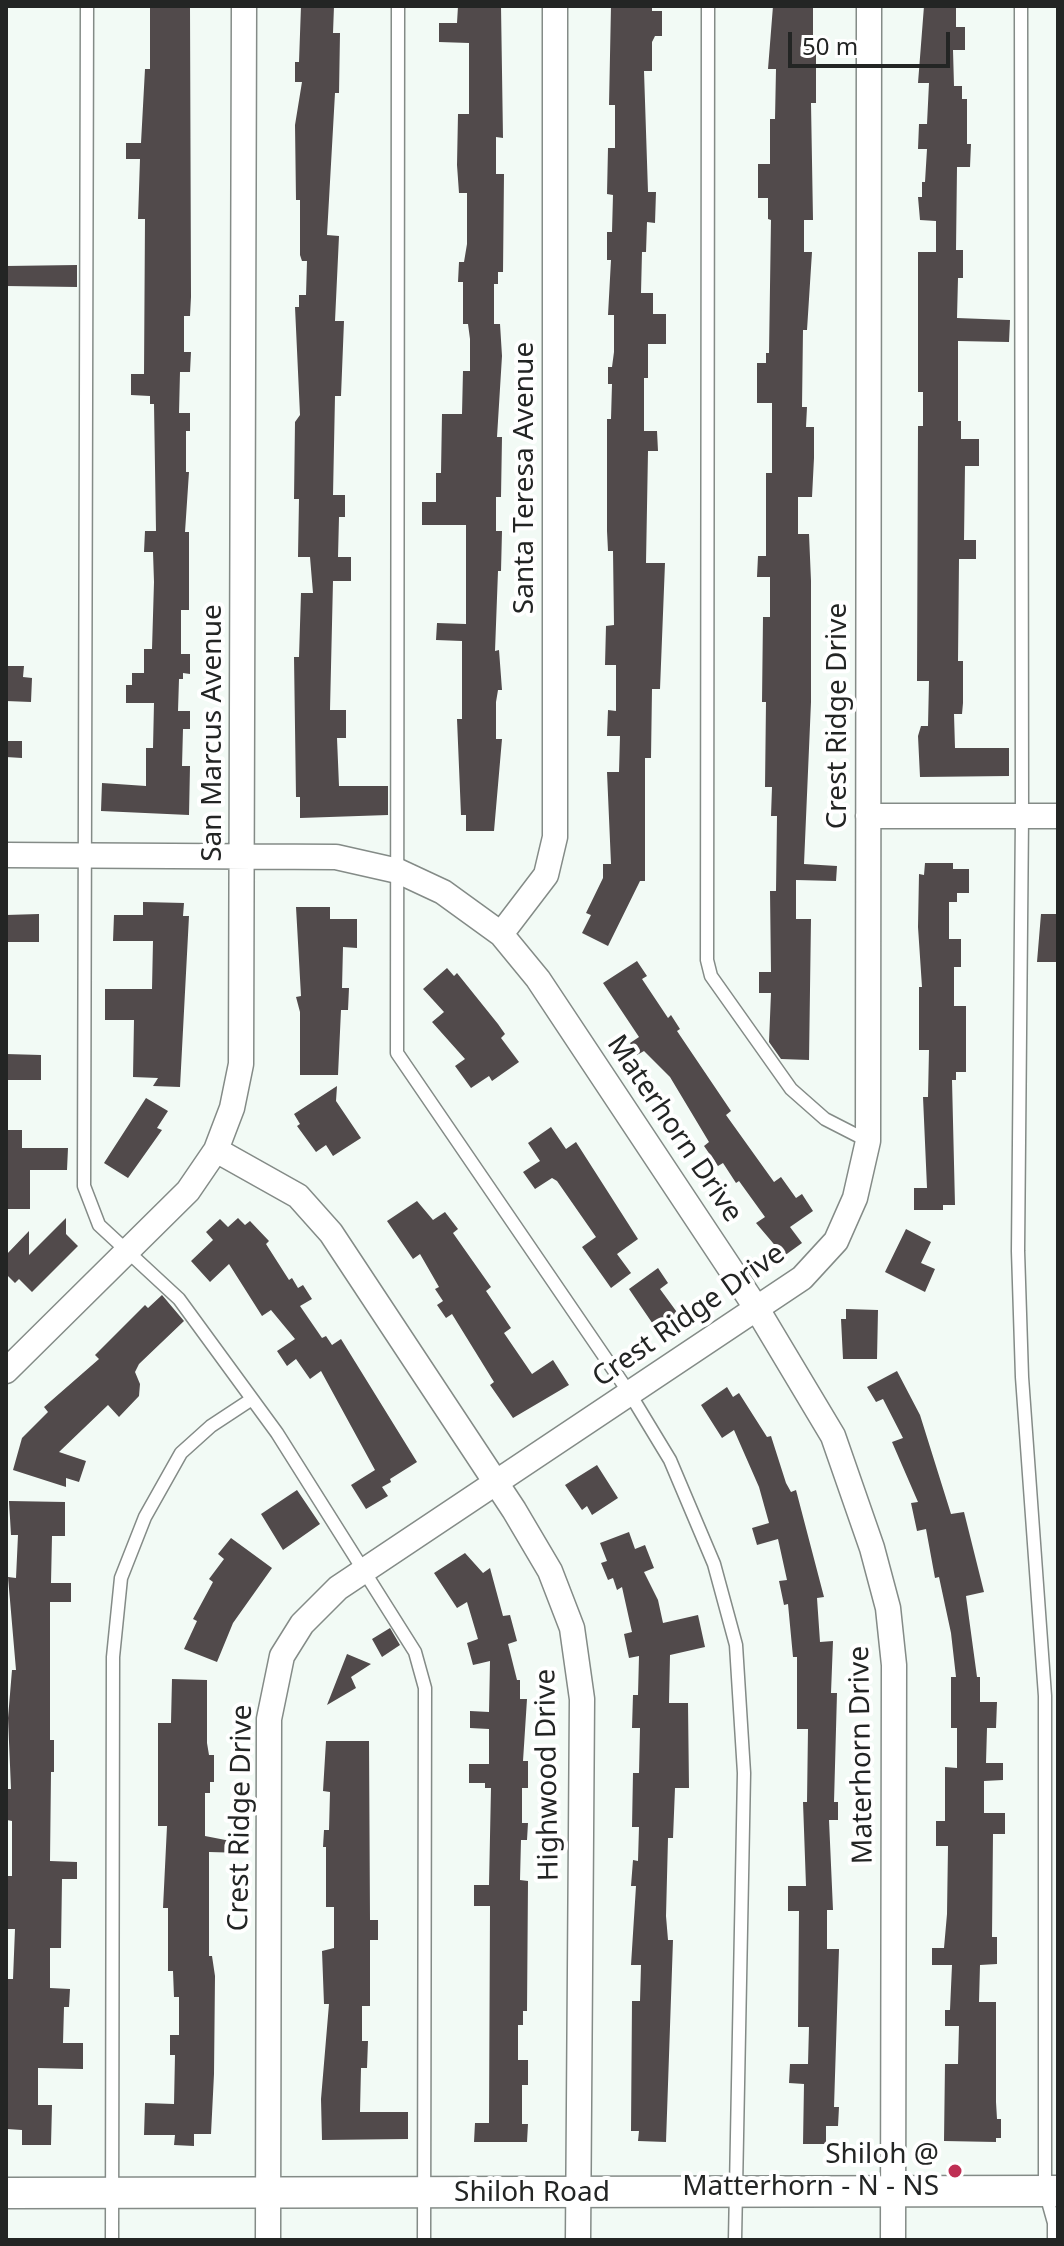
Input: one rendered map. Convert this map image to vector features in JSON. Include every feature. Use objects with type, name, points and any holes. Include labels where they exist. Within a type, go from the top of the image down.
[{"type":"street","name":"San Marcus Avenue","points":[[9,1361],[129,1252],[188,1191],[216,1150],[232,1108],[241,1064],[244,6]]},
{"type":"street","name":"Santa Teresa Avenue","points":[[501,934],[546,875],[555,837],[555,6]]},
{"type":"street","name":"Crest Ridge Drive","points":[[268,2240],[269,1719],[282,1656],[302,1624],[338,1588],[497,1485],[802,1278],[836,1241],[855,1198],[868,1141],[869,6]]},
{"type":"street","points":[[868,816],[1058,816]]},
{"type":"street","name":"Materhorn Drive","points":[[6,855],[336,857],[398,871],[443,892],[501,934],[538,979],[757,1309],[833,1436],[872,1548],[888,1608],[894,1665],[893,2240]]},
{"type":"street","name":"Highwood Drive","points":[[216,1150],[298,1196],[331,1233],[550,1571],[572,1628],[582,1699],[578,2240]]},
{"type":"street","name":"Shiloh Road","points":[[6,2193],[1052,2191]]},
{"type":"lane","points":[[87,6],[84,1186],[99,1225],[179,1299],[252,1399],[415,1652],[425,1688],[424,2240]]},
{"type":"lane","points":[[398,6],[397,1053],[630,1394],[670,1460],[714,1564],[736,1645],[744,1773],[735,2240]]},
{"type":"lane","points":[[708,6],[707,960],[711,976],[791,1089],[825,1119],[868,1141]]},
{"type":"lane","points":[[1021,6],[1022,816],[1018,1251],[1022,1377],[1045,1696],[1054,2240]]},
{"type":"lane","points":[[112,2240],[113,1657],[121,1578],[145,1517],[181,1453],[211,1426],[252,1399]]},
{"type":"building","points":[[150,6],[190,6],[191,297],[190,316],[184,316],[184,352],[191,352],[190,372],[180,372],[179,413],[190,413],[190,431],[186,431],[186,472],[189,472],[185,532],[189,532],[189,610],[181,610],[181,654],[190,654],[190,674],[183,673],[183,679],[179,679],[178,711],[190,711],[190,729],[183,729],[182,766],[190,766],[189,815],[101,811],[102,783],[146,786],[146,748],[153,748],[154,703],[126,703],[126,685],[132,685],[132,673],[144,673],[144,649],[152,649],[153,552],[144,552],[145,531],[156,531],[154,404],[150,404],[150,396],[131,395],[131,374],[144,374],[145,219],[138,219],[140,159],[126,159],[126,143],[141,143],[145,69],[150,69]]},
{"type":"building","points":[[301,6],[334,6],[333,33],[340,33],[339,93],[335,93],[327,235],[339,236],[335,321],[344,321],[341,396],[335,396],[333,495],[345,495],[345,517],[339,517],[338,557],[351,557],[351,581],[333,581],[330,710],[346,710],[346,738],[337,738],[339,786],[388,786],[388,815],[300,818],[300,797],[296,797],[294,657],[299,657],[301,593],[313,593],[310,557],[298,557],[299,499],[294,499],[295,422],[300,415],[295,307],[299,307],[299,295],[306,295],[307,261],[302,261],[300,255],[300,200],[296,200],[295,125],[302,82],[295,82],[295,62],[299,62]]},
{"type":"building","points":[[458,6],[501,6],[503,138],[496,137],[496,174],[504,174],[503,272],[498,272],[498,284],[494,284],[494,324],[500,324],[502,356],[497,437],[502,437],[501,497],[496,497],[496,531],[502,531],[495,651],[499,650],[502,690],[498,690],[496,702],[496,739],[502,739],[494,831],[466,831],[466,815],[461,815],[457,719],[462,719],[462,641],[436,640],[437,623],[466,624],[466,525],[422,525],[422,502],[436,502],[436,473],[441,473],[442,414],[462,414],[463,371],[470,371],[468,324],[463,324],[463,282],[458,282],[459,262],[464,262],[467,244],[467,193],[459,193],[457,165],[458,114],[469,114],[469,43],[439,42],[439,23],[457,23]]},
{"type":"building","points":[[611,6],[652,6],[652,11],[662,11],[662,36],[655,36],[652,42],[652,71],[644,71],[648,192],[656,192],[655,223],[647,222],[646,252],[642,252],[641,293],[653,293],[653,314],[666,314],[666,344],[648,344],[648,378],[644,378],[644,431],[657,431],[658,451],[648,451],[646,563],[665,563],[660,689],[652,689],[651,758],[645,758],[645,881],[640,881],[608,946],[582,933],[591,915],[586,913],[603,878],[603,864],[611,864],[607,772],[619,772],[620,736],[607,736],[608,710],[616,711],[616,665],[605,665],[606,626],[614,625],[613,551],[608,551],[607,531],[607,419],[611,419],[612,384],[608,384],[608,367],[612,367],[614,352],[614,315],[608,315],[611,260],[607,260],[607,232],[612,232],[613,195],[607,194],[608,148],[615,148],[615,105],[609,105]]},
{"type":"building","points":[[773,6],[813,6],[813,50],[816,51],[816,103],[811,103],[813,220],[804,220],[804,252],[812,252],[807,330],[803,330],[802,407],[807,407],[806,427],[814,427],[814,458],[812,497],[798,497],[798,534],[809,534],[811,581],[811,702],[804,864],[837,866],[836,881],[796,880],[796,919],[811,919],[809,1060],[781,1059],[769,1042],[771,993],[759,993],[759,972],[771,972],[770,891],[776,891],[777,816],[771,816],[772,787],[765,787],[766,702],[762,702],[763,617],[770,617],[770,577],[757,577],[758,556],[766,556],[766,473],[772,473],[772,403],[757,403],[757,363],[766,363],[766,353],[769,353],[771,220],[768,219],[768,198],[758,198],[758,164],[770,164],[770,119],[775,119],[776,69],[768,69]]},
{"type":"building","points":[[924,6],[956,6],[956,27],[965,27],[965,50],[953,50],[954,86],[962,86],[962,99],[967,99],[967,144],[971,144],[970,167],[957,167],[956,250],[963,250],[963,278],[958,278],[957,318],[1010,320],[1009,342],[958,341],[958,421],[961,421],[961,439],[979,439],[979,466],[965,466],[964,540],[976,540],[976,559],[959,559],[958,661],[963,661],[963,703],[962,714],[954,714],[955,748],[1009,748],[1009,776],[920,777],[918,736],[921,726],[928,726],[929,681],[917,681],[918,426],[923,426],[923,392],[918,392],[918,252],[936,252],[936,221],[920,220],[918,197],[922,197],[922,182],[925,182],[927,149],[918,149],[919,124],[927,124],[929,83],[918,83]]},
{"type":"building","points":[[77,265],[77,287],[6,286],[6,266]]},
{"type":"building","points":[[6,666],[24,666],[23,677],[32,678],[31,702],[6,701]]},
{"type":"building","points":[[6,741],[22,741],[22,758],[6,757]]},
{"type":"building","points":[[925,863],[953,863],[953,869],[969,869],[969,893],[957,893],[957,902],[949,902],[949,939],[961,939],[961,967],[954,967],[954,1006],[966,1006],[966,1072],[956,1072],[956,1080],[952,1080],[955,1205],[943,1205],[943,1210],[914,1210],[914,1188],[927,1188],[923,1097],[928,1097],[929,1050],[919,1050],[919,987],[922,987],[918,927],[919,874],[924,875]]},
{"type":"building","points":[[143,902],[184,903],[183,916],[189,916],[180,1087],[153,1086],[158,1078],[133,1077],[134,1020],[105,1020],[105,989],[152,989],[153,941],[113,941],[114,915],[143,915]]},
{"type":"building","points":[[296,907],[330,907],[330,919],[357,919],[357,948],[343,947],[342,988],[349,988],[348,1010],[341,1010],[338,1075],[300,1075],[300,1012],[296,997],[301,996]]},
{"type":"building","points":[[39,914],[39,942],[6,942],[6,915]]},
{"type":"building","points":[[1041,914],[1058,914],[1058,962],[1037,962]]},
{"type":"building","points":[[637,961],[647,976],[642,979],[668,1018],[671,1015],[680,1029],[677,1031],[731,1111],[726,1115],[774,1182],[781,1177],[796,1198],[802,1194],[813,1211],[790,1227],[802,1243],[784,1256],[756,1223],[765,1217],[739,1181],[736,1183],[723,1163],[718,1166],[704,1146],[709,1142],[670,1077],[644,1051],[637,1055],[630,1043],[639,1037],[603,983]]},
{"type":"building","points":[[447,968],[454,976],[457,973],[498,1024],[505,1034],[501,1038],[519,1062],[492,1081],[489,1076],[471,1088],[455,1066],[465,1059],[432,1022],[444,1012],[423,989]]},
{"type":"building","points":[[6,1054],[41,1055],[41,1080],[6,1080]]},
{"type":"building","points":[[337,1086],[336,1101],[361,1138],[333,1156],[326,1145],[316,1152],[297,1126],[300,1124],[294,1114]]},
{"type":"building","points":[[146,1098],[168,1111],[157,1128],[162,1130],[128,1178],[104,1163]]},
{"type":"building","points":[[551,1127],[566,1149],[576,1142],[638,1239],[617,1254],[631,1273],[611,1288],[582,1247],[596,1237],[557,1181],[552,1178],[535,1189],[523,1172],[540,1161],[528,1143]]},
{"type":"building","points":[[6,1130],[22,1130],[22,1148],[68,1148],[67,1170],[30,1170],[30,1209],[6,1209]]},
{"type":"building","points":[[417,1201],[433,1220],[445,1212],[458,1229],[453,1233],[491,1287],[486,1291],[511,1328],[504,1333],[532,1374],[553,1360],[569,1385],[513,1418],[490,1385],[494,1382],[452,1314],[446,1318],[437,1305],[443,1301],[435,1289],[439,1287],[420,1254],[413,1259],[387,1221]]},
{"type":"building","points":[[66,1218],[66,1234],[78,1246],[32,1292],[19,1279],[15,1283],[6,1274],[6,1255],[29,1231],[29,1255]]},
{"type":"building","points":[[238,1218],[245,1225],[250,1221],[269,1241],[266,1244],[289,1280],[292,1278],[298,1288],[303,1285],[312,1299],[300,1306],[322,1338],[326,1336],[332,1345],[341,1339],[417,1462],[390,1479],[391,1482],[382,1487],[388,1496],[366,1509],[351,1485],[375,1470],[321,1371],[310,1379],[296,1359],[287,1366],[277,1351],[295,1339],[271,1310],[262,1316],[229,1264],[210,1282],[191,1261],[213,1240],[206,1232],[220,1219],[228,1227]]},
{"type":"building","points":[[906,1229],[931,1242],[921,1263],[935,1269],[925,1292],[885,1272]]},
{"type":"building","points":[[658,1268],[668,1283],[660,1289],[679,1315],[657,1330],[629,1289]]},
{"type":"building","points":[[162,1295],[184,1321],[139,1364],[135,1372],[140,1384],[139,1396],[119,1417],[108,1405],[59,1452],[86,1461],[79,1482],[66,1478],[66,1487],[13,1470],[22,1438],[48,1412],[44,1407],[99,1359],[95,1355],[145,1305],[148,1308]]},
{"type":"building","points":[[846,1309],[878,1310],[877,1359],[843,1359],[841,1319],[846,1319]]},
{"type":"building","points":[[897,1371],[920,1415],[951,1514],[964,1512],[984,1592],[966,1596],[977,1677],[980,1677],[980,1702],[997,1702],[996,1728],[987,1728],[986,1763],[1003,1763],[1003,1780],[984,1781],[984,1813],[1005,1813],[1005,1834],[993,1834],[992,1937],[997,1937],[997,1964],[980,1965],[979,2002],[996,2002],[996,2102],[997,2119],[1001,2119],[1001,2138],[996,2138],[996,2142],[944,2141],[945,2064],[958,2064],[959,2026],[945,2026],[945,2010],[950,2010],[952,1965],[932,1965],[932,1948],[944,1948],[948,1846],[936,1846],[936,1821],[945,1821],[945,1767],[957,1768],[957,1728],[951,1728],[951,1677],[956,1677],[951,1633],[939,1577],[935,1578],[926,1529],[917,1531],[911,1503],[918,1502],[892,1442],[903,1438],[883,1399],[876,1402],[867,1387]]},
{"type":"building","points":[[727,1387],[733,1397],[739,1393],[767,1437],[771,1436],[786,1483],[791,1492],[796,1490],[824,1597],[817,1598],[820,1642],[833,1641],[831,1693],[837,1693],[834,1802],[838,1802],[838,1820],[829,1820],[833,1910],[827,1910],[827,1949],[839,1949],[834,2107],[839,2107],[838,2126],[826,2126],[826,2144],[803,2144],[804,2084],[789,2083],[790,2064],[808,2064],[809,2027],[798,2027],[799,1911],[788,1911],[788,1886],[806,1886],[803,1802],[807,1802],[808,1729],[797,1729],[797,1657],[793,1657],[788,1604],[784,1605],[779,1581],[787,1580],[778,1539],[757,1545],[752,1528],[769,1523],[759,1487],[734,1430],[722,1438],[701,1405]]},
{"type":"building","points":[[597,1465],[618,1498],[592,1515],[587,1506],[582,1510],[565,1485]]},
{"type":"building","points":[[297,1490],[320,1524],[283,1550],[261,1514]]},
{"type":"building","points":[[9,1501],[65,1502],[65,1536],[52,1536],[51,1583],[71,1583],[71,1602],[50,1602],[50,1740],[54,1740],[54,1772],[51,1772],[50,1861],[77,1862],[77,1879],[62,1879],[61,1948],[50,1948],[50,1988],[70,1989],[69,2007],[64,2007],[63,2043],[83,2043],[83,2069],[38,2068],[38,2105],[52,2105],[51,2145],[22,2145],[22,2130],[7,2129],[7,1979],[13,1979],[15,1929],[8,1929],[12,1821],[7,1820],[8,1789],[11,1789],[8,1718],[12,1670],[16,1670],[8,1577],[16,1578],[18,1535],[11,1535]]},
{"type":"building","points":[[629,1532],[635,1549],[645,1545],[654,1568],[644,1572],[658,1600],[663,1623],[698,1615],[705,1647],[670,1655],[669,1703],[688,1703],[689,1788],[675,1788],[673,1838],[668,1838],[666,1916],[668,1940],[673,1940],[666,2142],[638,2141],[639,2131],[631,2131],[632,2001],[640,2001],[641,1965],[631,1965],[636,1886],[631,1886],[633,1860],[638,1861],[639,1827],[632,1827],[633,1773],[639,1773],[640,1728],[632,1728],[633,1695],[638,1695],[639,1656],[629,1658],[624,1634],[632,1632],[622,1587],[617,1590],[613,1578],[608,1580],[601,1563],[607,1561],[600,1543]]},
{"type":"building","points":[[231,1538],[272,1568],[233,1623],[217,1662],[184,1649],[197,1621],[193,1619],[213,1582],[209,1579],[224,1559],[218,1554]]},
{"type":"building","points":[[465,1553],[483,1573],[490,1568],[503,1616],[510,1615],[517,1641],[508,1644],[517,1680],[520,1680],[520,1699],[527,1699],[523,1761],[528,1761],[528,1788],[522,1788],[522,1823],[528,1823],[527,1840],[521,1840],[520,1880],[528,1881],[527,2011],[523,2011],[523,2025],[518,2025],[518,2060],[528,2060],[528,2085],[522,2085],[522,2124],[528,2124],[527,2142],[474,2142],[475,2123],[489,2123],[490,1906],[474,1906],[474,1885],[489,1885],[491,1788],[485,1788],[485,1783],[469,1783],[469,1764],[489,1764],[489,1729],[470,1728],[470,1711],[489,1712],[490,1661],[473,1665],[467,1643],[478,1639],[467,1602],[457,1608],[434,1573]]},
{"type":"building","points":[[390,1628],[400,1645],[382,1657],[372,1639]]},
{"type":"building","points":[[347,1654],[371,1664],[351,1677],[356,1688],[327,1705]]},
{"type":"building","points":[[172,1679],[207,1680],[207,1743],[209,1755],[214,1755],[214,1782],[210,1782],[210,1793],[205,1793],[205,1836],[246,1844],[245,1853],[209,1852],[209,1956],[212,1956],[215,1976],[211,2134],[194,2134],[194,2146],[174,2145],[175,2135],[144,2135],[145,2103],[174,2104],[175,2055],[170,2055],[170,2035],[179,2035],[179,1997],[174,1997],[173,1971],[168,1971],[168,1908],[163,1908],[167,1826],[158,1826],[158,1723],[171,1723]]},
{"type":"building","points":[[326,1741],[369,1741],[370,1920],[378,1920],[378,1940],[370,1940],[370,2006],[362,2006],[362,2041],[368,2041],[367,2068],[361,2068],[360,2112],[408,2112],[408,2139],[322,2140],[321,2099],[329,2004],[324,2004],[322,1951],[334,1948],[334,1907],[326,1907],[326,1847],[323,1847],[324,1830],[329,1830],[330,1792],[323,1791]]},
{"type":"place","name":"Shiloh @ Matterhorn - N - NS","points":[[955,2171]]}]
